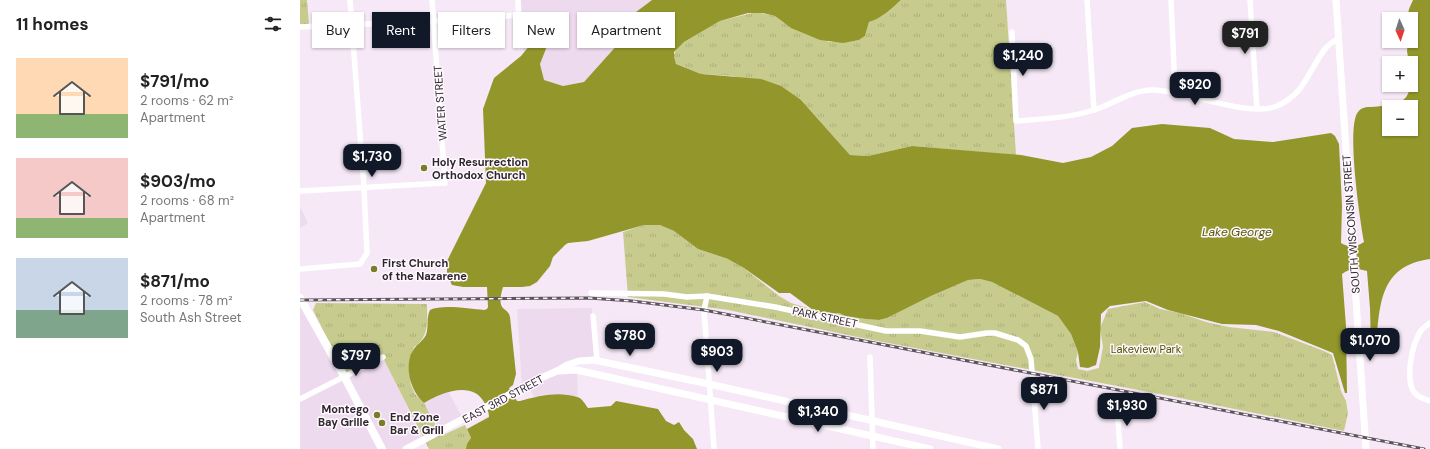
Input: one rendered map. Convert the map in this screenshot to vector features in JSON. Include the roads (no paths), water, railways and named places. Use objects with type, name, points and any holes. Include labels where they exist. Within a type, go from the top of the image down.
[{"type":"main road","points":[[300,298],[344,376],[382,449]]},
{"type":"street","points":[[350,0],[350,12]]},
{"type":"street","name":"WATER STREET","points":[[364,188],[445,183],[432,0]]},
{"type":"street","points":[[518,0],[519,12]]},
{"type":"street","points":[[1087,0],[1094,110]]},
{"type":"street","points":[[1171,0],[1175,92]]},
{"type":"street","points":[[1250,0],[1257,109]]},
{"type":"street","name":"SOUTH WISCONSIN STREET","points":[[1336,0],[1366,449]]},
{"type":"street","points":[[364,24],[433,21],[513,15]]},
{"type":"street","points":[[300,26],[312,26]]},
{"type":"street","points":[[1012,32],[1016,122],[1060,118],[1094,110],[1140,92],[1153,90],[1175,92],[1234,107],[1257,109],[1276,106],[1294,97],[1308,78],[1325,48],[1339,38]]},
{"type":"street","points":[[300,269],[360,264],[367,252],[364,188],[353,48]]},
{"type":"street","points":[[300,191],[364,188]]},
{"type":"street","name":"PARK STREET","points":[[591,293],[664,294],[687,297],[707,296],[775,307],[886,330],[920,331],[960,337],[995,333],[1018,340],[1026,346],[1031,359],[1038,449]]},
{"type":"street","points":[[707,296],[704,310],[708,384],[714,449]]},
{"type":"street","points":[[593,316],[597,360]]},
{"type":"street","points":[[1430,322],[1419,333],[1410,365],[1410,381],[1414,392],[1422,398],[1430,401]]},
{"type":"street","points":[[300,399],[383,357]]},
{"type":"street","points":[[870,357],[873,449]]},
{"type":"street","name":"EAST 3RD STREET","points":[[406,449],[567,365],[579,361],[597,360],[998,449]]},
{"type":"street","name":"EAST 3RD STREET","points":[[557,371],[576,370],[930,449]]},
{"type":"street","points":[[1117,406],[1120,449]]},
{"type":"water","name":"Lake George","points":[[652,0],[901,0],[882,16],[869,22],[865,36],[859,40],[843,43],[820,40],[791,28],[775,16],[763,13],[748,13],[720,21],[684,42],[674,52],[674,57],[676,64],[701,74],[761,79],[781,86],[801,100],[850,155],[868,156],[912,146],[1021,155],[1063,163],[1091,157],[1112,146],[1132,128],[1162,124],[1210,128],[1234,139],[1273,142],[1331,133],[1335,136],[1339,144],[1342,206],[1341,243],[1347,246],[1353,246],[1364,242],[1355,174],[1353,135],[1355,121],[1358,112],[1363,108],[1382,106],[1382,136],[1418,136],[1418,100],[1404,100],[1409,92],[1418,92],[1418,56],[1408,56],[1407,51],[1407,48],[1418,48],[1418,12],[1408,12],[1413,0],[1430,0],[1430,259],[1413,263],[1401,270],[1392,279],[1385,290],[1381,302],[1376,346],[1374,349],[1371,348],[1367,271],[1353,269],[1342,274],[1346,326],[1347,393],[1345,393],[1333,353],[1279,331],[1256,325],[1222,324],[1168,310],[1146,301],[1110,306],[1101,314],[1100,347],[1096,365],[1088,368],[1080,367],[1078,352],[1071,334],[1058,316],[992,282],[980,279],[968,280],[931,296],[887,318],[879,320],[846,316],[839,313],[829,314],[813,310],[790,293],[779,293],[744,268],[728,259],[698,249],[674,231],[660,225],[644,225],[588,241],[568,243],[553,257],[550,266],[537,282],[530,286],[503,287],[501,304],[510,317],[516,374],[513,385],[509,388],[517,401],[534,397],[563,394],[579,398],[588,408],[611,406],[616,401],[658,409],[666,421],[674,425],[679,422],[684,430],[693,439],[697,449],[466,449],[471,438],[467,429],[489,417],[484,402],[479,395],[472,391],[456,390],[447,392],[424,403],[415,392],[412,385],[409,362],[414,349],[426,335],[430,310],[449,307],[484,310],[488,307],[487,287],[463,287],[452,285],[447,275],[447,261],[486,183],[483,109],[494,78],[521,56],[528,48],[546,48],[540,64],[544,80],[563,86],[584,82],[615,48],[675,48],[675,12],[636,12]]},
{"type":"railway","points":[[300,300],[589,298],[632,301],[704,310],[1424,449]]},
{"type":"place","name":"Holy Resurrection Orthodox Church","points":[[424,168]]},
{"type":"place","name":"First Church of the Nazarene","points":[[374,269]]},
{"type":"place","name":"Montego Bay Grille","points":[[377,415]]},
{"type":"place","name":"End Zone Bar & Grill","points":[[382,423]]},
{"type":"park label","name":"Lakeview Park","points":[[1146,349]]}]
